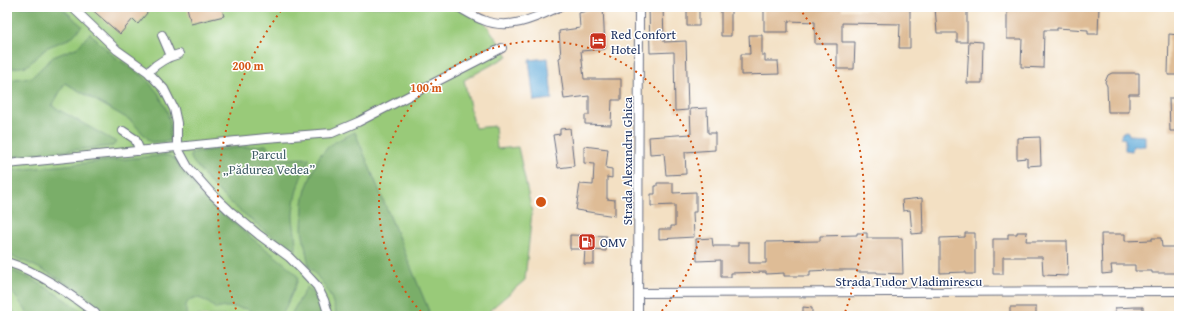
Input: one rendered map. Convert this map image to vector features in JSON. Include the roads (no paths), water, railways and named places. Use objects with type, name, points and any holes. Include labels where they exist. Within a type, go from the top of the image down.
[{"type":"street","points":[[72,7],[117,50],[148,72],[164,89],[174,109],[178,123],[177,147],[188,167],[228,210],[289,258],[305,273],[317,286],[324,300],[329,316]]},
{"type":"street","points":[[458,7],[484,21],[503,24],[513,24],[525,21],[558,7]]},
{"type":"street","name":"Strada Alexandru Ghica","points":[[638,316],[639,7]]},
{"type":"street","points":[[148,72],[155,65],[175,55],[162,35]]},
{"type":"street","points":[[7,164],[266,138],[332,133],[377,112],[502,48]]},
{"type":"street","points":[[123,131],[135,139],[140,151]]},
{"type":"street","points":[[7,262],[36,275],[65,291],[97,316]]},
{"type":"street","name":"Strada Tudor Vladimirescu","points":[[639,294],[1179,291]]},
{"type":"water","points":[[548,58],[552,99],[534,101],[529,60]]},
{"type":"water","points":[[1126,131],[1129,135],[1145,136],[1145,146],[1133,146],[1132,151],[1125,150],[1125,139],[1122,138],[1121,135]]},
{"type":"place","name":"Red Confort Hotel","points":[[598,41]]},
{"type":"place","name":"OMV","points":[[587,242]]},
{"type":"park label","name":"Parcul „Pădurea Vedea”","points":[[269,162]]}]
